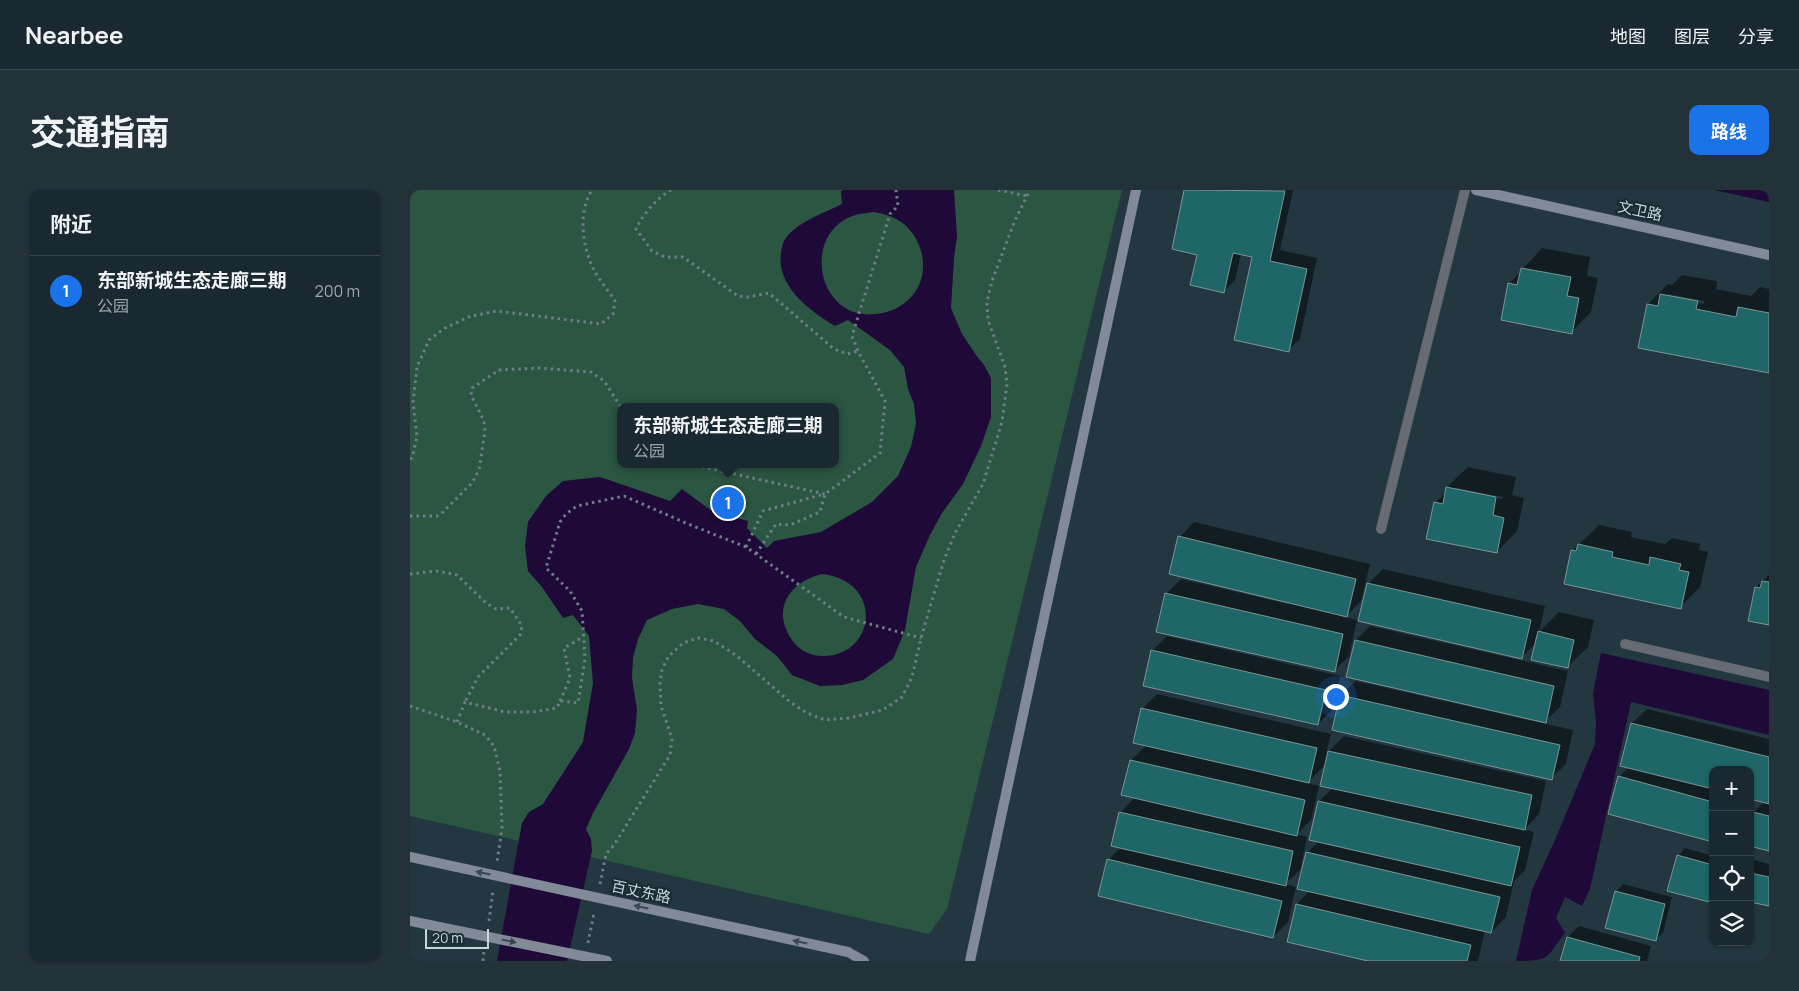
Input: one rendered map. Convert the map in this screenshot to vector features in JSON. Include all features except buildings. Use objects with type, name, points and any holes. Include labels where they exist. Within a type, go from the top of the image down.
[{"type":"street","points":[[970,961],[1136,190]]},
{"type":"street","points":[[1380,528],[1465,190]]},
{"type":"street","name":"文卫路","points":[[1476,190],[1769,255]]},
{"type":"street","points":[[1626,644],[1769,677]]},
{"type":"street","name":"百丈东路","points":[[410,857],[848,952],[864,961]]},
{"type":"street","points":[[410,921],[606,961]]},
{"type":"path","points":[[410,459],[412,458],[417,437],[413,402],[417,367],[429,340],[445,328],[471,316],[497,311],[601,324],[613,314],[615,300],[594,269],[586,250],[583,227],[587,198],[592,190]]},
{"type":"path","points":[[671,190],[663,194],[640,220],[636,230],[652,251],[665,257],[683,257],[738,296],[747,297],[769,294],[834,349],[847,354],[858,351]]},
{"type":"path","points":[[746,546],[763,510],[825,494],[880,453],[885,401],[852,336],[890,214],[898,206],[896,190]]},
{"type":"path","points":[[998,190],[1027,196]]},
{"type":"path","points":[[598,893],[606,854],[614,845],[670,755],[672,739],[661,706],[660,684],[662,670],[668,657],[683,643],[698,638],[714,641],[737,656],[790,702],[806,713],[825,720],[849,718],[883,710],[902,697],[912,677],[920,638],[944,560],[955,533],[983,484],[1002,422],[1006,393],[1005,367],[988,320],[987,302],[992,282],[1015,220],[1030,190]]},
{"type":"path","points":[[410,516],[437,516],[441,514],[472,483],[479,470],[486,431],[484,421],[471,395],[472,388],[499,370],[539,368],[591,372],[604,381],[618,403]]},
{"type":"path","points":[[707,468],[825,494]]},
{"type":"path","points":[[756,554],[776,524],[790,525],[820,512],[825,494]]},
{"type":"path","points":[[560,701],[578,703],[585,659],[582,611],[570,591],[546,568],[560,522],[566,514],[577,506],[624,496],[688,524],[746,546],[844,617],[920,638]]},
{"type":"path","points":[[410,574],[437,571],[457,575],[486,604],[496,609],[510,608],[522,626],[520,635],[478,677],[457,722]]},
{"type":"path","points":[[465,702],[506,712],[532,712],[557,708],[570,678],[564,648],[583,637]]},
{"type":"path","points":[[410,706],[457,722],[484,735],[494,746],[500,771],[502,828],[497,866]]},
{"type":"path","points":[[489,923],[494,885]]},
{"type":"path","points":[[586,951],[594,912]]},
{"type":"path","points":[[483,961],[484,952]]},
{"type":"green space","points":[[410,190],[1122,190],[947,909],[929,934],[410,816]]},
{"type":"shaded area","points":[[954,190],[957,236],[951,308],[962,334],[991,378],[991,417],[981,446],[963,484],[942,513],[930,535],[916,567],[905,630],[893,659],[863,680],[842,685],[820,686],[792,675],[777,656],[755,639],[740,621],[724,609],[698,604],[672,609],[647,620],[638,639],[633,658],[632,678],[637,710],[635,733],[629,749],[586,829],[591,839],[592,851],[567,961],[497,961],[522,823],[529,812],[543,804],[583,742],[593,683],[589,636],[573,615],[563,618],[542,587],[528,571],[525,546],[528,522],[546,496],[563,481],[600,477],[670,501],[682,489],[713,512],[748,521],[747,528],[767,548],[774,541],[821,532],[872,502],[898,476],[911,447],[916,424],[914,404],[908,389],[904,367],[890,350],[848,320],[835,326],[815,313],[789,287],[784,276],[781,265],[781,253],[784,241],[802,224],[842,204],[841,191]],"holes":[[[874,212],[898,220],[905,225],[917,241],[923,259],[921,279],[918,288],[912,296],[895,309],[875,314],[855,312],[839,303],[828,289],[822,272],[822,254],[828,237],[840,223],[859,214]],[[822,574],[842,580],[856,590],[864,603],[866,618],[862,632],[854,645],[840,653],[818,656],[809,654],[798,647],[786,629],[783,618],[784,608],[792,590],[800,583]]]},
{"type":"shaded area","points":[[1714,190],[1769,190],[1769,202]]},
{"type":"shaded area","points":[[1601,653],[1769,690],[1769,735],[1631,702],[1590,889],[1582,906],[1565,897],[1556,918],[1565,933],[1546,957],[1535,960],[1516,961],[1532,890],[1595,744],[1596,723],[1593,693]]},
{"type":"place","name":"东部新城生态走廊三期","points":[[728,503]]}]
